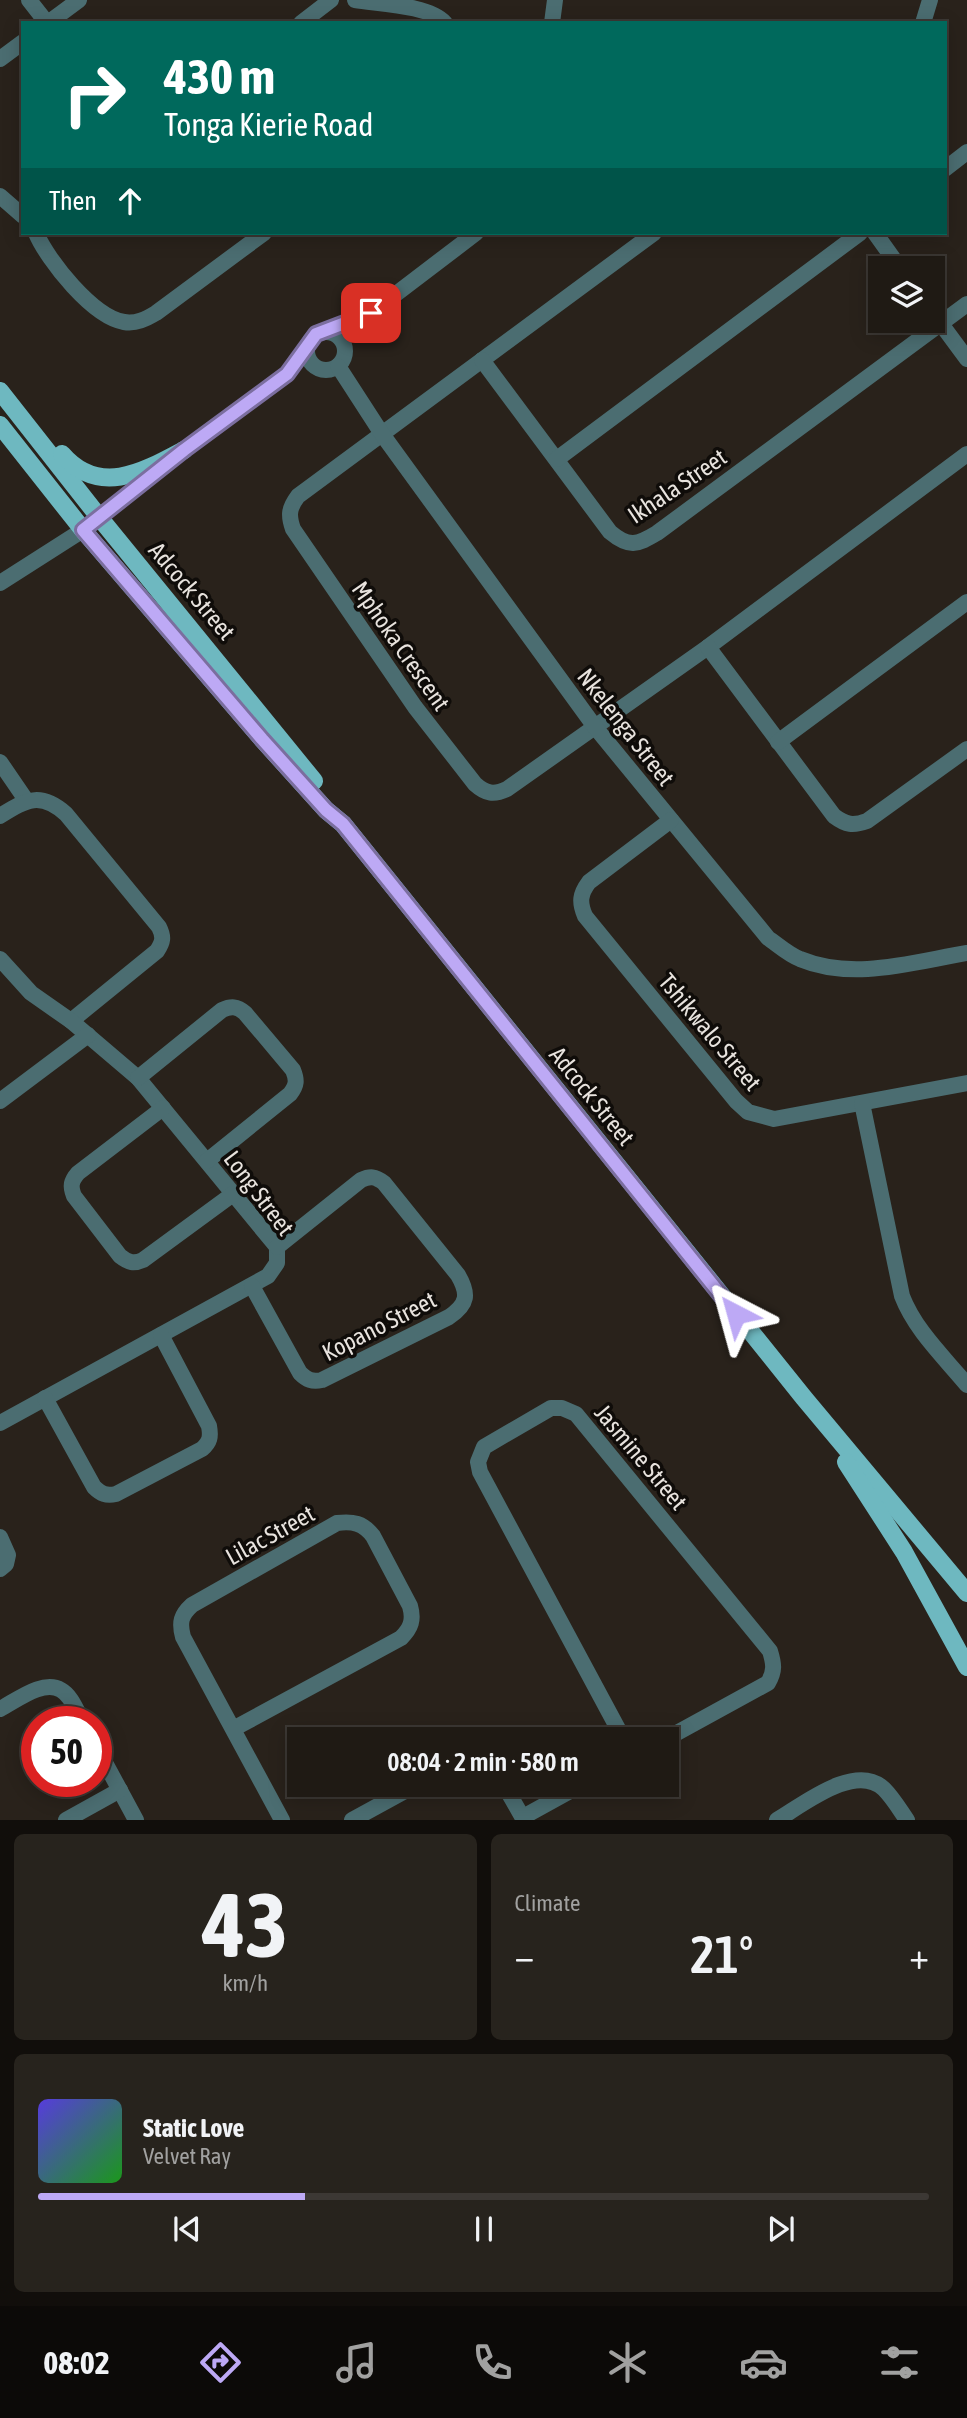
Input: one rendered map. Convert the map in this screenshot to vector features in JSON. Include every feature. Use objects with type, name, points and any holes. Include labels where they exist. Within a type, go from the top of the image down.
[{"type":"main road","points":[[0,391],[29,416],[68,462],[87,474],[109,478],[142,472],[184,450]]},
{"type":"main road","name":"Adcock Street","points":[[0,391],[99,517],[333,803],[343,824]]},
{"type":"main road","name":"Adcock Street","points":[[0,425],[83,530],[262,739],[326,810],[343,824],[804,1398],[967,1593]]},
{"type":"main road","name":"Adcock Street","points":[[804,1398],[904,1552],[967,1667]]},
{"type":"street","points":[[29,0],[46,21]]},
{"type":"street","points":[[51,21],[79,0]]},
{"type":"street","points":[[304,21],[331,0]]},
{"type":"street","points":[[355,0],[426,11],[443,21]]},
{"type":"street","points":[[552,21],[555,0]]},
{"type":"street","points":[[924,21],[930,0]]},
{"type":"street","points":[[0,59],[21,43]]},
{"type":"street","points":[[947,167],[967,152]]},
{"type":"street","points":[[0,196],[21,214]]},
{"type":"street","points":[[37,235],[51,260],[68,280],[96,307],[113,319],[127,323],[141,321],[156,313],[261,235]]},
{"type":"street","points":[[287,374],[329,370],[341,362],[371,313],[473,235]]},
{"type":"street","points":[[382,434],[651,235]]},
{"type":"street","points":[[557,459],[857,235]]},
{"type":"street","points":[[875,235],[891,256]]},
{"type":"street","name":"Ikhala Street","points":[[945,314],[967,304]]},
{"type":"street","points":[[0,583],[83,530],[184,450],[287,374],[312,338],[371,313]]},
{"type":"street","points":[[945,329],[967,359]]},
{"type":"street","points":[[321,332],[332,333],[341,338],[345,348],[341,362]]},
{"type":"street","name":"Ikhala Street","points":[[482,360],[610,532],[628,544],[641,542],[657,533],[917,333]]},
{"type":"street","points":[[307,347],[308,358],[319,369]]},
{"type":"street","name":"Nkelenga Street","points":[[341,362],[382,434],[595,727],[768,939],[798,958],[845,969],[870,969],[967,953]]},
{"type":"street","name":"Mphoka Crescent","points":[[382,434],[298,496],[290,506],[288,518],[415,707],[475,785],[484,792],[496,794],[595,727]]},
{"type":"street","points":[[595,727],[708,647],[967,454]]},
{"type":"street","points":[[778,742],[967,602]]},
{"type":"street","points":[[708,647],[834,816],[844,824],[856,825],[867,821],[967,749]]},
{"type":"street","points":[[0,762],[26,800]]},
{"type":"street","points":[[0,816],[26,800],[40,799],[55,804],[66,814],[163,935],[157,951],[71,1020]]},
{"type":"street","name":"Tshikwalo Street","points":[[671,820],[589,882],[582,892],[580,905],[585,916],[736,1101],[748,1112],[774,1119],[967,1083]]},
{"type":"street","name":"Long Street","points":[[0,958],[31,993],[71,1020],[138,1077],[277,1247],[277,1263],[268,1276],[253,1286],[0,1423]]},
{"type":"street","points":[[138,1077],[222,1010],[230,1007],[245,1013],[293,1070],[297,1079],[296,1087],[290,1094],[206,1161]]},
{"type":"street","points":[[0,1101],[88,1035]]},
{"type":"street","points":[[862,1103],[905,1303],[918,1326],[967,1385]]},
{"type":"street","points":[[163,1108],[72,1180],[74,1196],[120,1256],[127,1262],[143,1260],[233,1194]]},
{"type":"street","name":"Kopano Street","points":[[253,1286],[300,1373],[313,1382],[449,1317],[459,1310],[465,1300],[464,1287],[458,1275],[384,1182],[377,1177],[360,1180],[277,1247]]},
{"type":"street","points":[[46,1398],[94,1487],[108,1496],[202,1449],[211,1435],[209,1426],[161,1335]]},
{"type":"street","name":"Jasmine Street","points":[[617,1727],[480,1472],[478,1462],[484,1447],[551,1408],[562,1408],[576,1414],[769,1651],[774,1664],[768,1683],[679,1732]]},
{"type":"street","name":"Lilac Street","points":[[233,1729],[401,1638],[410,1630],[413,1618],[410,1606],[373,1536],[366,1528],[348,1521],[337,1523],[192,1605],[183,1613],[180,1625],[183,1637],[233,1729],[282,1819]]},
{"type":"street","points":[[0,1537],[8,1555],[6,1564],[0,1569]]},
{"type":"street","points":[[0,1709],[38,1689],[50,1686],[62,1690],[74,1706]]},
{"type":"street","points":[[112,1775],[136,1819]]},
{"type":"street","points":[[777,1819],[844,1782],[857,1779],[876,1783],[884,1789],[907,1819]]},
{"type":"street","points":[[66,1819],[120,1790]]},
{"type":"street","points":[[352,1819],[393,1797]]},
{"type":"street","points":[[511,1797],[524,1818],[560,1797]]},
{"type":"route","points":[[371,313],[316,334],[287,374],[184,450],[83,530],[262,739],[326,810],[343,824],[736,1314]]}]
